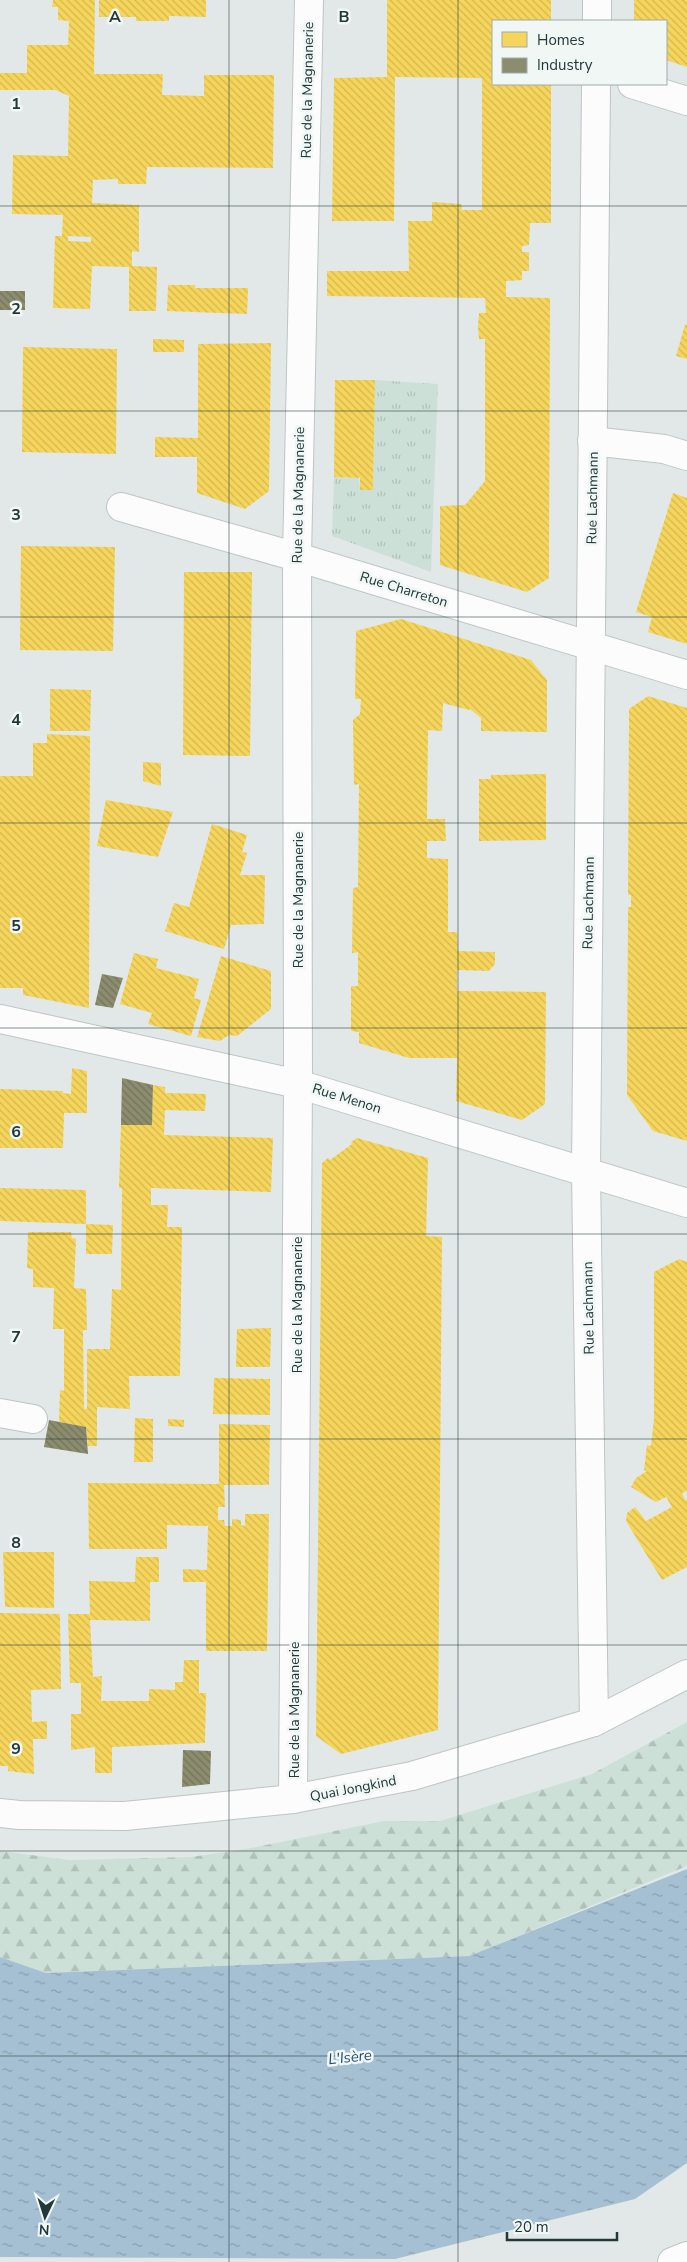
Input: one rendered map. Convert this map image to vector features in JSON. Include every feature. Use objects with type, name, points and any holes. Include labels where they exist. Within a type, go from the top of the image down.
[{"type":"street","name":"Rue de la Magnanerie","points":[[293,1799],[298,1084],[297,557],[309,0]]},
{"type":"street","points":[[597,0],[597,20]]},
{"type":"street","name":"Rue Lachmann","points":[[594,1722],[586,1171],[596,85]]},
{"type":"street","points":[[635,85],[687,101]]},
{"type":"street","points":[[592,441],[664,449],[687,456]]},
{"type":"street","name":"Rue Charreton","points":[[121,507],[297,557],[591,645],[687,676]]},
{"type":"street","name":"Rue Menon","points":[[0,1019],[298,1084],[687,1202]]},
{"type":"street","points":[[0,1413],[33,1419]]},
{"type":"street","name":"Quai Jongkind","points":[[0,1813],[124,1816],[293,1799],[412,1776],[594,1722],[687,1674]]},
{"type":"street","points":[[672,2262],[687,2256]]},
{"type":"green space","points":[[375,380],[438,384],[431,572],[332,536],[334,477],[359,478],[360,490],[373,489]]},
{"type":"green space","points":[[687,1722],[687,1866],[470,1956],[46,1973],[0,1957],[0,1851],[69,1860],[191,1857],[246,1849],[384,1821],[440,1821],[592,1774]]},
{"type":"water","name":"L'Isère","points":[[687,1869],[687,2163],[635,2199],[395,2259],[0,2257],[0,1957],[46,1973],[469,1956]]},
{"type":"building: Homes","points":[[53,0],[95,0],[94,74],[163,74],[162,95],[204,96],[204,75],[274,75],[273,168],[147,167],[146,184],[118,184],[118,179],[93,180],[92,203],[139,205],[139,252],[132,251],[132,266],[157,267],[156,311],[129,311],[129,267],[92,266],[90,309],[53,308],[55,236],[62,236],[63,215],[12,214],[13,155],[68,156],[69,96],[55,90],[0,90],[0,73],[27,73],[27,45],[68,45],[69,21],[58,20],[58,7],[52,7]],"holes":[[[68,236],[91,237],[91,242],[68,241]]]},
{"type":"building: Homes","points":[[99,0],[206,0],[206,17],[169,16],[169,21],[136,21],[136,17],[99,17]]},
{"type":"building: Homes","points":[[387,0],[551,0],[551,20],[492,20],[492,85],[551,85],[551,223],[530,223],[529,245],[522,246],[522,252],[529,252],[529,271],[522,271],[522,280],[506,281],[506,297],[550,298],[549,578],[527,592],[440,565],[440,506],[465,505],[485,481],[485,339],[479,339],[478,327],[479,313],[486,313],[485,298],[327,296],[327,271],[409,271],[408,221],[432,221],[432,202],[461,204],[462,210],[482,210],[482,78],[395,77],[394,221],[332,221],[334,78],[387,77]]},
{"type":"building: Homes","points":[[634,0],[687,0],[687,67],[667,60],[667,20],[634,20]]},
{"type":"building: Homes","points":[[168,285],[195,285],[195,288],[248,288],[247,314],[167,311]]},
{"type":"building: Homes","points":[[685,325],[687,325],[687,359],[676,356]]},
{"type":"building: Homes","points":[[153,339],[184,340],[184,352],[153,352]]},
{"type":"building: Homes","points":[[271,343],[269,491],[245,509],[197,493],[197,457],[155,457],[155,437],[198,438],[198,344]]},
{"type":"building: Homes","points":[[23,347],[117,349],[116,454],[22,452]]},
{"type":"building: Homes","points":[[335,380],[375,380],[373,490],[360,490],[360,478],[334,477]]},
{"type":"building: Homes","points":[[673,493],[687,498],[687,644],[648,632],[652,617],[636,612]]},
{"type":"building: Homes","points":[[21,546],[115,547],[113,651],[20,650]]},
{"type":"building: Homes","points":[[184,572],[252,572],[250,756],[183,755]]},
{"type":"building: Homes","points":[[401,619],[531,660],[547,680],[547,732],[481,731],[481,718],[470,709],[443,703],[442,731],[428,730],[427,819],[445,819],[446,841],[427,841],[427,858],[448,859],[448,932],[457,932],[458,951],[495,952],[495,964],[489,971],[457,970],[457,991],[546,992],[545,1104],[522,1120],[456,1101],[457,1058],[409,1058],[359,1043],[359,1032],[351,1031],[351,986],[358,986],[358,952],[352,953],[353,888],[358,887],[359,784],[354,785],[353,720],[360,714],[361,699],[355,699],[356,631]]},
{"type":"building: Homes","points":[[50,689],[91,690],[90,731],[50,731]]},
{"type":"building: Homes","points":[[648,696],[687,708],[687,1141],[653,1131],[627,1095],[628,907],[631,907],[631,895],[628,895],[629,709]]},
{"type":"building: Homes","points":[[47,734],[90,736],[89,1008],[23,995],[23,988],[0,988],[0,776],[33,776],[33,743],[47,743]]},
{"type":"building: Homes","points":[[143,762],[161,763],[161,786],[143,781]]},
{"type":"building: Homes","points":[[546,774],[546,840],[479,841],[479,779],[491,779],[491,775]]},
{"type":"building: Homes","points":[[106,800],[173,812],[158,857],[97,846]]},
{"type":"building: Homes","points":[[212,824],[247,835],[242,852],[247,853],[240,875],[265,875],[264,924],[231,925],[224,949],[165,931],[174,903],[189,907]]},
{"type":"building: Homes","points":[[134,953],[158,959],[156,968],[199,979],[194,998],[201,1000],[191,1036],[148,1024],[152,1013],[120,1004]]},
{"type":"building: Homes","points":[[221,956],[271,971],[271,1009],[237,1036],[229,1035],[220,1041],[197,1037]]},
{"type":"building: Homes","points":[[72,1068],[87,1071],[87,1113],[64,1113],[63,1148],[0,1148],[0,1089],[63,1091],[63,1093],[71,1094]]},
{"type":"building: Homes","points":[[153,1085],[165,1087],[165,1093],[206,1094],[205,1111],[165,1110],[164,1135],[273,1138],[271,1192],[151,1188],[151,1205],[168,1205],[167,1227],[182,1227],[180,1376],[129,1376],[130,1409],[97,1407],[97,1446],[88,1446],[86,1427],[59,1422],[60,1390],[64,1391],[64,1329],[53,1329],[54,1288],[33,1287],[33,1269],[27,1268],[28,1232],[71,1232],[72,1238],[76,1239],[74,1288],[86,1289],[87,1330],[83,1330],[84,1409],[87,1409],[87,1349],[110,1349],[112,1289],[121,1290],[122,1188],[119,1188],[121,1125],[152,1125]]},
{"type":"building: Homes","points":[[357,1138],[428,1158],[426,1236],[442,1237],[438,1730],[341,1754],[316,1736],[322,1163],[328,1158],[330,1160]]},
{"type":"building: Homes","points":[[0,1188],[86,1190],[86,1224],[0,1221]]},
{"type":"building: Homes","points":[[86,1224],[113,1225],[112,1254],[86,1254]]},
{"type":"building: Homes","points":[[679,1259],[687,1262],[687,1491],[682,1493],[685,1500],[687,1499],[687,1567],[662,1580],[626,1521],[627,1513],[635,1507],[646,1521],[672,1507],[666,1497],[656,1502],[631,1487],[636,1478],[647,1471],[644,1470],[647,1445],[651,1446],[654,1419],[654,1272]]},
{"type":"building: Homes","points":[[271,1328],[270,1367],[236,1367],[237,1329]]},
{"type":"building: Homes","points":[[214,1378],[270,1379],[270,1415],[213,1414]]},
{"type":"building: Homes","points":[[135,1418],[153,1419],[153,1462],[134,1462]]},
{"type":"building: Homes","points":[[168,1419],[184,1420],[184,1427],[168,1426]]},
{"type":"building: Homes","points":[[219,1424],[270,1425],[269,1485],[224,1485],[225,1507],[218,1507],[218,1520],[224,1520],[225,1526],[232,1526],[232,1519],[241,1520],[241,1525],[245,1526],[245,1514],[269,1514],[267,1651],[206,1651],[206,1582],[183,1582],[183,1569],[207,1570],[208,1526],[167,1525],[167,1549],[89,1549],[88,1483],[219,1484]]},
{"type":"building: Homes","points":[[3,1552],[54,1552],[54,1608],[5,1607]]},
{"type":"building: Homes","points":[[136,1557],[159,1557],[159,1582],[150,1582],[150,1621],[90,1620],[93,1677],[102,1676],[101,1701],[149,1701],[149,1689],[175,1690],[175,1682],[183,1682],[184,1660],[199,1660],[199,1693],[206,1693],[205,1743],[112,1747],[112,1773],[95,1773],[95,1747],[71,1750],[71,1714],[81,1714],[81,1683],[70,1683],[68,1614],[90,1614],[89,1581],[135,1582]]},
{"type":"building: Homes","points":[[0,1613],[60,1614],[61,1689],[31,1690],[32,1722],[47,1721],[47,1739],[33,1739],[34,1774],[8,1771],[8,1766],[0,1766]]},
{"type":"building: Industry","points":[[0,291],[25,291],[25,310],[0,310]]},
{"type":"building: Industry","points":[[102,974],[123,978],[113,1008],[95,1005]]},
{"type":"building: Industry","points":[[122,1078],[153,1085],[152,1125],[121,1125]]},
{"type":"building: Industry","points":[[49,1420],[86,1427],[88,1454],[44,1447]]},
{"type":"building: Industry","points":[[183,1750],[211,1751],[210,1784],[182,1787]]}]
